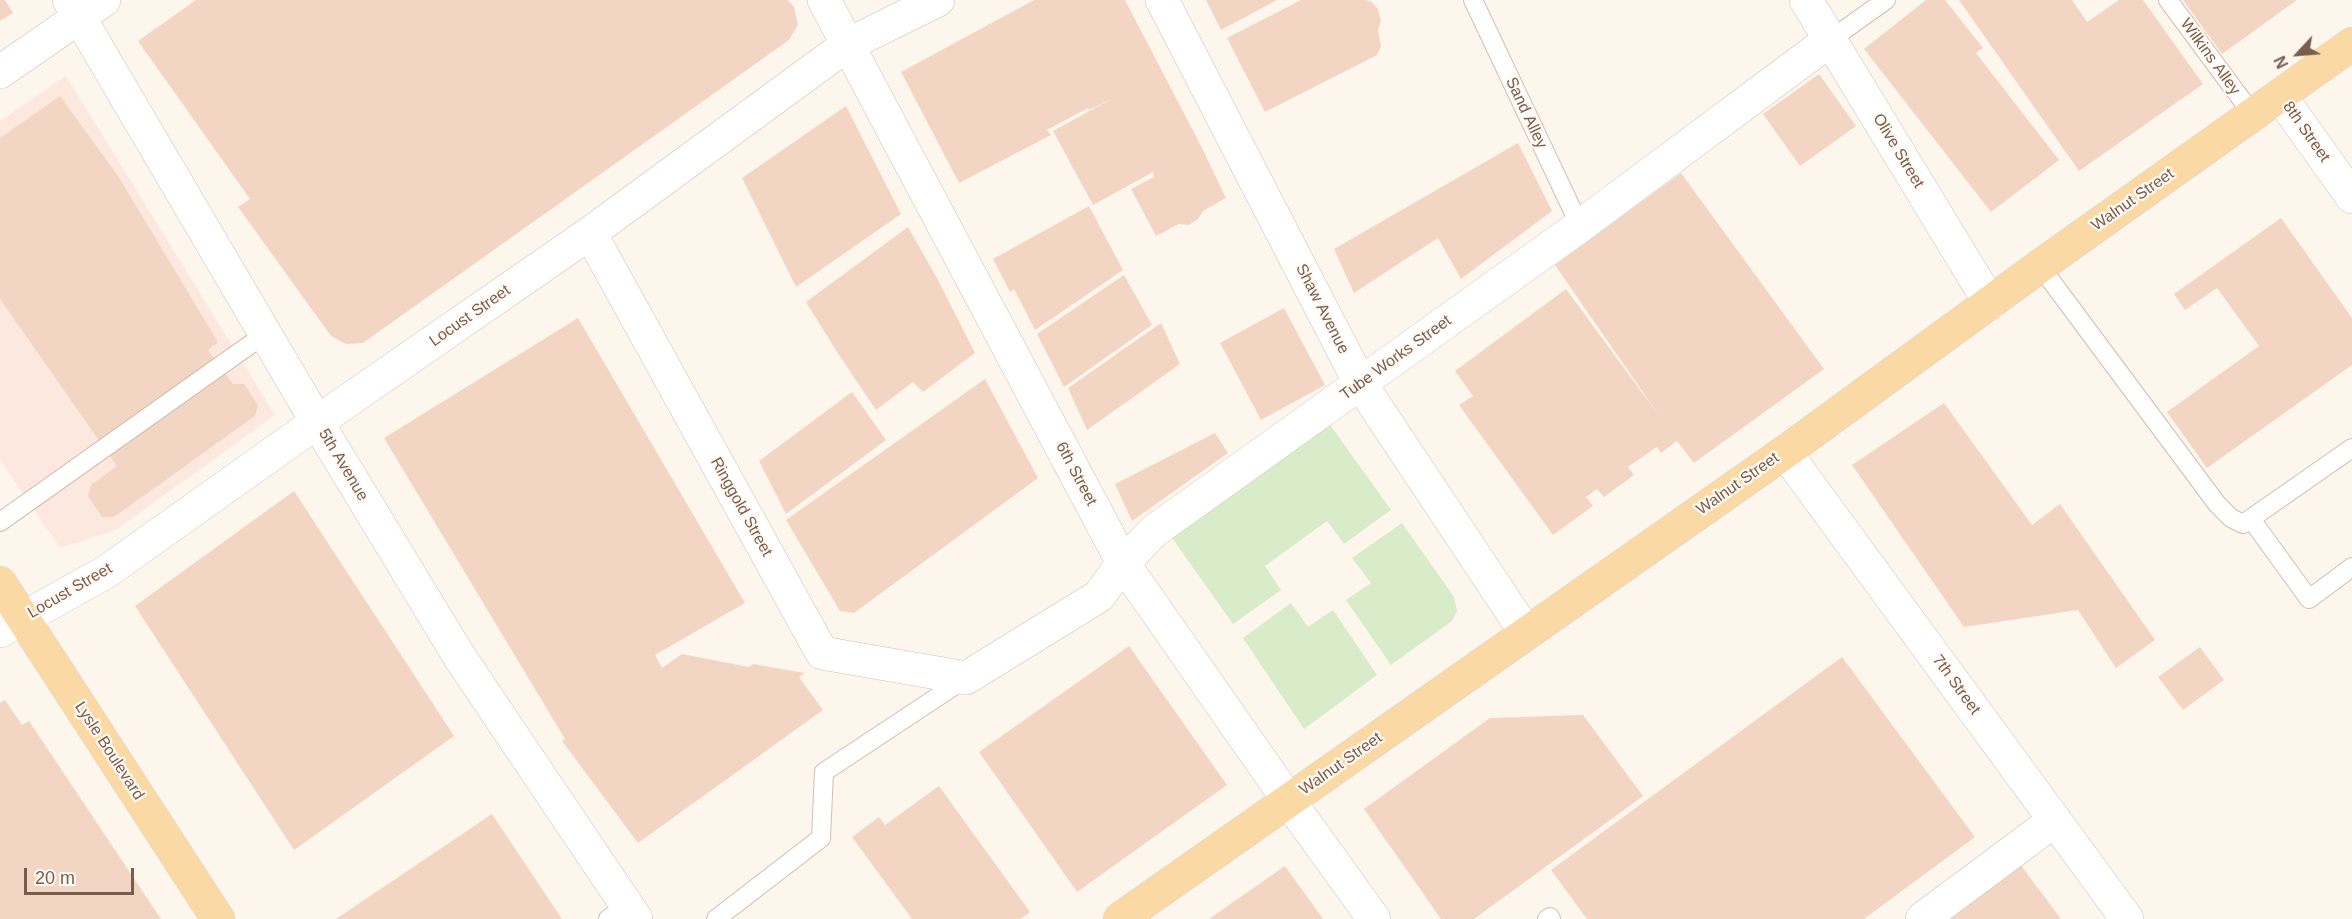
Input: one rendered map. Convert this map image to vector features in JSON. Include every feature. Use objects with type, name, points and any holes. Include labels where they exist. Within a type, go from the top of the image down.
[{"type":"main road","name":"Walnut Street","points":[[1120,919],[1785,452],[2040,266],[2352,44]]},
{"type":"main road","name":"Lysle Boulevard","points":[[0,583],[11,624],[219,919]]},
{"type":"street","name":"6th Street","points":[[824,0],[1123,563],[1374,919]]},
{"type":"street","name":"Locust Street","points":[[11,624],[106,572],[317,422],[590,233],[847,45],[938,0]]},
{"type":"street","name":"Shaw Avenue","points":[[1162,0],[1360,383],[1526,633]]},
{"type":"street","name":"Olive Street","points":[[1806,0],[1990,303]]},
{"type":"street","points":[[0,72],[84,6]]},
{"type":"street","name":"5th Avenue","points":[[84,6],[265,334],[317,422],[459,656],[624,915]]},
{"type":"street","name":"Tube Works Street","points":[[966,678],[1099,596],[1123,563],[1154,531],[1580,226],[1830,40]]},
{"type":"street","name":"8th Street","points":[[2280,96],[2352,197]]},
{"type":"street","name":"Ringgold Street","points":[[590,233],[822,653],[966,678]]},
{"type":"street","name":"7th Street","points":[[1785,452],[2127,919]]},
{"type":"street","points":[[1922,919],[2055,820]]},
{"type":"lane","name":"Sand Alley","points":[[1473,0],[1580,226]]},
{"type":"lane","points":[[1830,40],[1886,0]]},
{"type":"lane","name":"Wilkins Alley","points":[[2168,0],[2253,115]]},
{"type":"lane","points":[[2040,266],[2217,504],[2230,518],[2243,524],[2252,519],[2352,448]]},
{"type":"lane","points":[[0,522],[265,334]]},
{"type":"lane","points":[[2252,519],[2309,599],[2352,567]]},
{"type":"lane","points":[[716,919],[821,838],[824,772],[966,678]]},
{"type":"shaded area","points":[[66,76],[275,415],[116,530],[60,548],[0,460],[0,121]]},
{"type":"green space","points":[[1328,422],[1391,510],[1344,544],[1327,521],[1265,566],[1281,590],[1233,624],[1170,535]]},
{"type":"green space","points":[[1402,523],[1454,597],[1457,611],[1452,621],[1391,665],[1346,600],[1371,583],[1352,558]]},
{"type":"green space","points":[[1291,603],[1308,627],[1333,610],[1377,675],[1304,729],[1243,638]]},
{"type":"building","points":[[0,0],[5,0],[13,13],[0,21]]},
{"type":"building","points":[[196,0],[788,0],[794,7],[798,25],[789,40],[363,343],[346,344],[331,336],[238,207],[250,199],[138,41]]},
{"type":"building","points":[[1034,0],[1125,0],[1226,198],[1203,211],[1198,219],[1189,225],[1179,224],[1156,236],[1131,189],[1154,177],[1153,172],[1093,205],[1053,131],[1115,97],[1089,110],[1088,108],[1047,130],[1051,135],[959,183],[901,72]]},
{"type":"building","points":[[1206,0],[1277,0],[1221,30]]},
{"type":"building","points":[[1301,0],[1366,0],[1372,2],[1378,9],[1381,21],[1378,30],[1381,46],[1377,55],[1265,112],[1227,38]]},
{"type":"building","points":[[1926,0],[1945,0],[1983,48],[1976,53],[2059,160],[1991,212],[1864,49]]},
{"type":"building","points":[[1959,0],[2072,0],[2087,22],[2119,0],[2143,0],[2203,84],[2079,171]]},
{"type":"building","points":[[2183,0],[2297,0],[2222,54]]},
{"type":"building","points":[[1819,74],[1856,126],[1800,166],[1763,114]]},
{"type":"building","points":[[60,96],[118,176],[218,342],[208,350],[233,384],[244,384],[258,405],[255,416],[114,517],[102,517],[88,496],[91,485],[117,466],[0,299],[0,138]]},
{"type":"building","points":[[846,106],[901,214],[796,287],[742,178]]},
{"type":"building","points":[[1518,143],[1552,211],[1461,279],[1438,238],[1354,293],[1334,249]]},
{"type":"building","points":[[1681,173],[1824,369],[1694,463],[1677,441],[1661,453],[1657,447],[1628,467],[1634,475],[1604,497],[1597,489],[1586,497],[1593,506],[1553,535],[1459,405],[1473,396],[1455,371],[1566,289],[1660,417],[1555,265]]},
{"type":"building","points":[[1089,206],[1123,270],[1035,330],[1014,289],[1010,292],[993,259]]},
{"type":"building","points":[[2281,218],[2352,318],[2352,365],[2207,468],[2167,412],[2259,346],[2217,288],[2185,310],[2174,294]]},
{"type":"building","points":[[908,227],[975,353],[923,392],[913,382],[876,410],[806,302]]},
{"type":"building","points":[[1124,275],[1152,325],[1064,387],[1037,334]]},
{"type":"building","points":[[1284,308],[1325,385],[1261,420],[1220,343]]},
{"type":"building","points":[[578,318],[745,603],[655,655],[662,668],[682,654],[749,667],[753,664],[805,673],[799,677],[823,710],[638,843],[562,741],[565,739],[384,438]]},
{"type":"building","points":[[1161,323],[1180,364],[1087,430],[1068,388]]},
{"type":"building","points":[[985,379],[1038,478],[854,613],[840,611],[786,520]]},
{"type":"building","points":[[852,392],[886,440],[786,514],[759,461]]},
{"type":"building","points":[[1944,403],[2032,525],[2060,504],[2155,640],[2116,668],[2078,610],[1964,627],[1852,465]]},
{"type":"building","points":[[1215,433],[1228,453],[1132,521],[1115,484]]},
{"type":"building","points":[[294,491],[454,736],[294,850],[135,606]]},
{"type":"building","points":[[1129,646],[1227,785],[1077,892],[979,752]]},
{"type":"building","points":[[2200,647],[2224,680],[2183,710],[2158,677]]},
{"type":"building","points":[[1842,657],[1975,837],[1864,919],[1587,919],[1551,870]]},
{"type":"building","points":[[5,700],[22,725],[29,721],[161,919],[0,919],[0,703]]},
{"type":"building","points":[[1583,715],[1643,796],[1474,919],[1441,919],[1364,809],[1490,718]]},
{"type":"building","points":[[939,786],[1030,912],[1021,919],[912,919],[852,837],[879,817],[885,825]]},
{"type":"building","points":[[492,814],[562,919],[336,919]]},
{"type":"building","points":[[2020,864],[2061,919],[1948,919]]},
{"type":"building","points":[[1285,866],[1323,919],[1209,919]]}]
